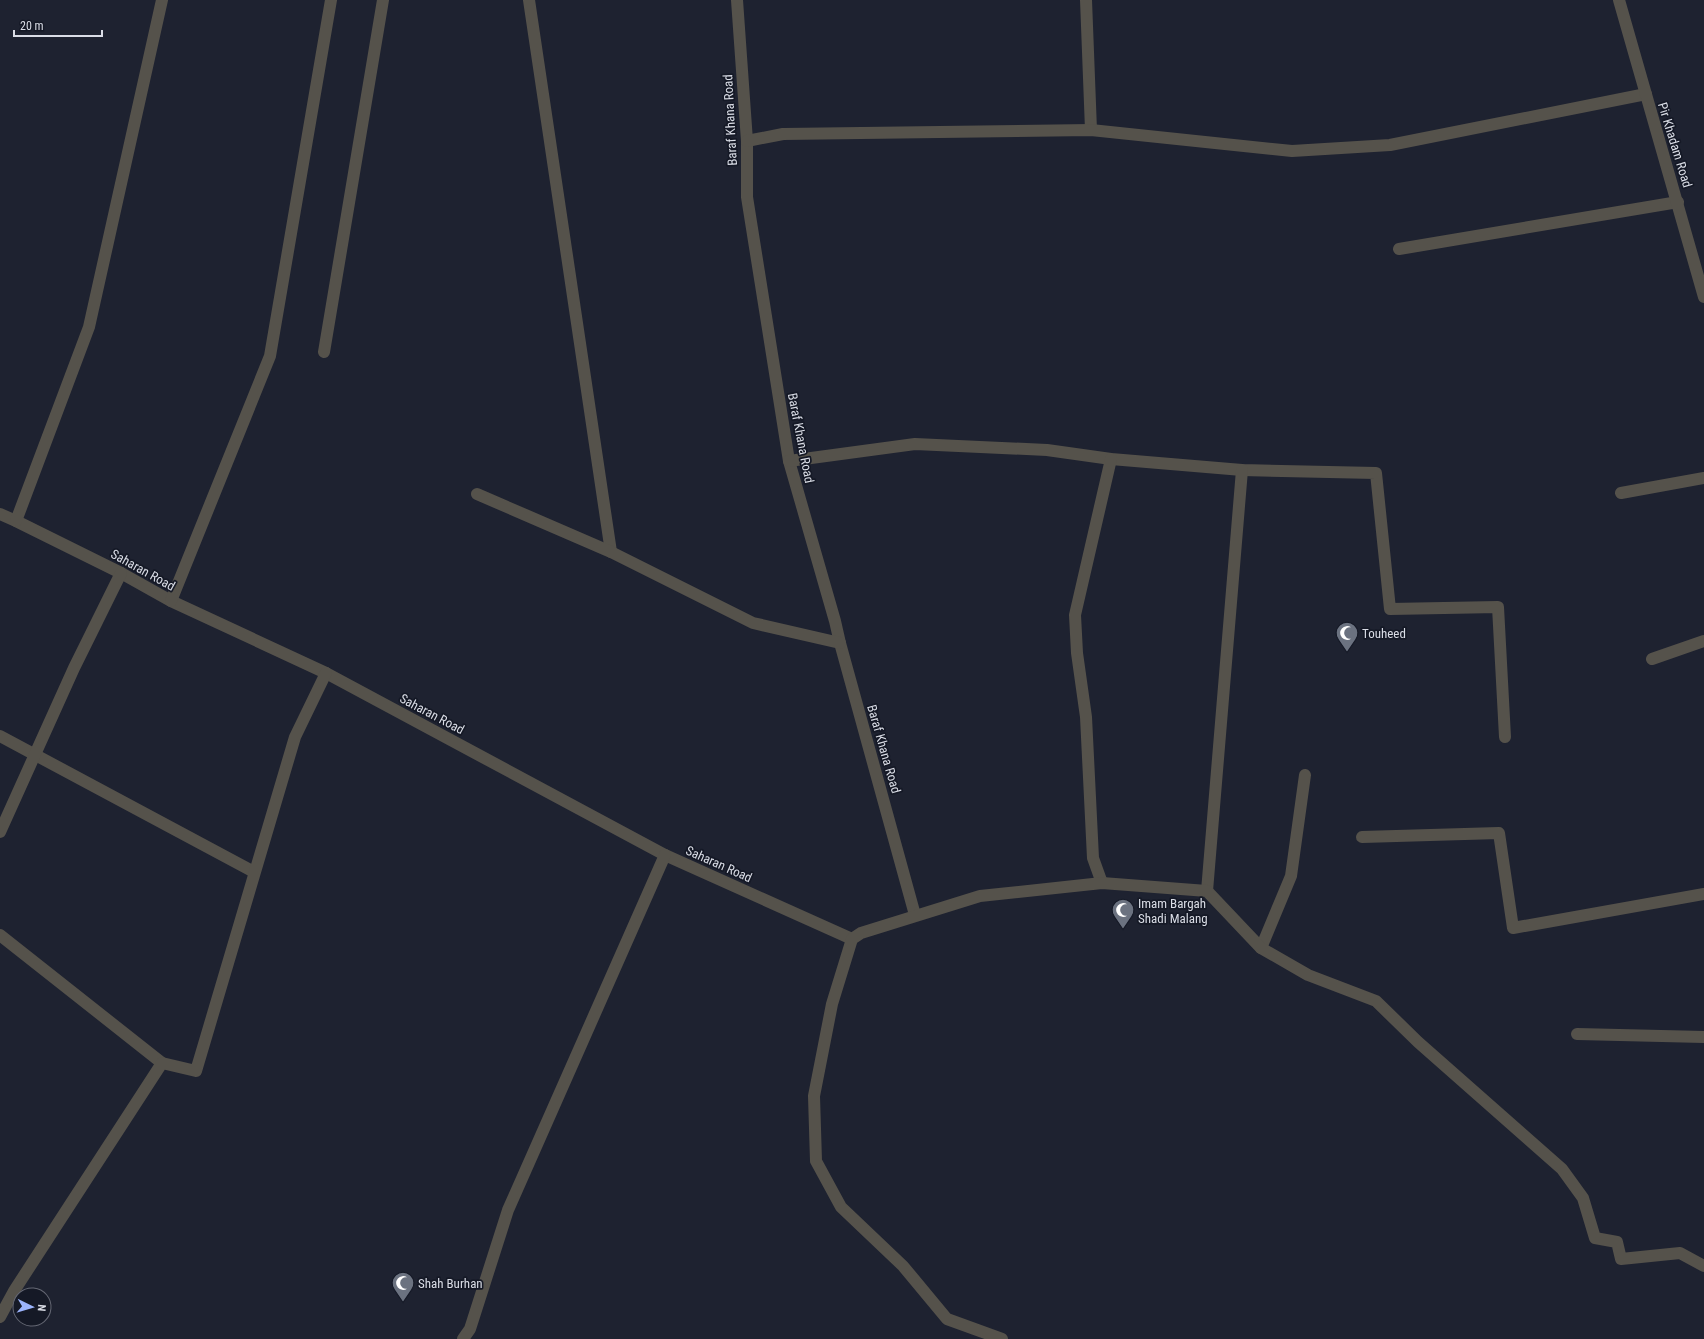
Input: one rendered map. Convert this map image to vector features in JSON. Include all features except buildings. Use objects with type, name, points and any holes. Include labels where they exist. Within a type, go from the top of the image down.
[{"type":"street","points":[[16,521],[89,327],[162,0]]},
{"type":"street","points":[[171,601],[270,356],[331,0]]},
{"type":"street","points":[[324,352],[383,0]]},
{"type":"street","points":[[529,0],[611,552]]},
{"type":"street","name":"Baraf Khana Road","points":[[737,0],[747,141],[747,197],[789,461],[835,621],[915,915]]},
{"type":"street","points":[[1086,0],[1091,130]]},
{"type":"street","name":"Pir Khadam Road","points":[[1619,0],[1678,202],[1704,298]]},
{"type":"street","points":[[747,141],[783,134],[1091,130],[1292,151],[1383,146],[1646,94]]},
{"type":"street","points":[[1399,249],[1678,202]]},
{"type":"street","points":[[789,461],[915,444],[1046,450],[1111,459],[1242,470],[1376,473],[1390,609],[1498,607],[1505,737]]},
{"type":"street","points":[[1102,883],[1093,858],[1086,717],[1077,653],[1075,615],[1111,459]]},
{"type":"street","points":[[1207,891],[1242,470]]},
{"type":"street","points":[[1621,493],[1704,478]]},
{"type":"street","points":[[477,494],[611,552],[753,623],[840,643]]},
{"type":"street","name":"Saharan Road","points":[[0,514],[121,573],[171,601],[326,673],[665,855],[852,940]]},
{"type":"street","points":[[0,832],[74,668],[121,573]]},
{"type":"street","points":[[1652,659],[1704,641]]},
{"type":"street","points":[[0,935],[162,1063],[196,1071],[295,737],[326,673]]},
{"type":"street","points":[[0,736],[254,872]]},
{"type":"street","points":[[1261,948],[1291,876],[1305,775]]},
{"type":"street","points":[[1362,837],[1499,833],[1513,928],[1704,894]]},
{"type":"street","points":[[463,1339],[470,1329],[508,1210],[665,855]]},
{"type":"street","points":[[1002,1339],[947,1319],[903,1266],[841,1207],[816,1161],[814,1096],[832,1004],[852,940],[861,933],[980,896],[1102,883],[1207,891],[1261,948],[1308,975],[1376,1001],[1418,1042],[1562,1169],[1583,1198],[1595,1238],[1617,1242],[1621,1259],[1680,1253],[1704,1266]]},
{"type":"street","points":[[1577,1034],[1704,1037]]},
{"type":"street","points":[[0,1317],[14,1291],[162,1063]]},
{"type":"place","name":"Touheed","points":[[1347,652]]},
{"type":"place","name":"Imam Bargah Shadi Malang","points":[[1123,930]]},
{"type":"place","name":"Shah Burhan","points":[[403,1302]]}]
